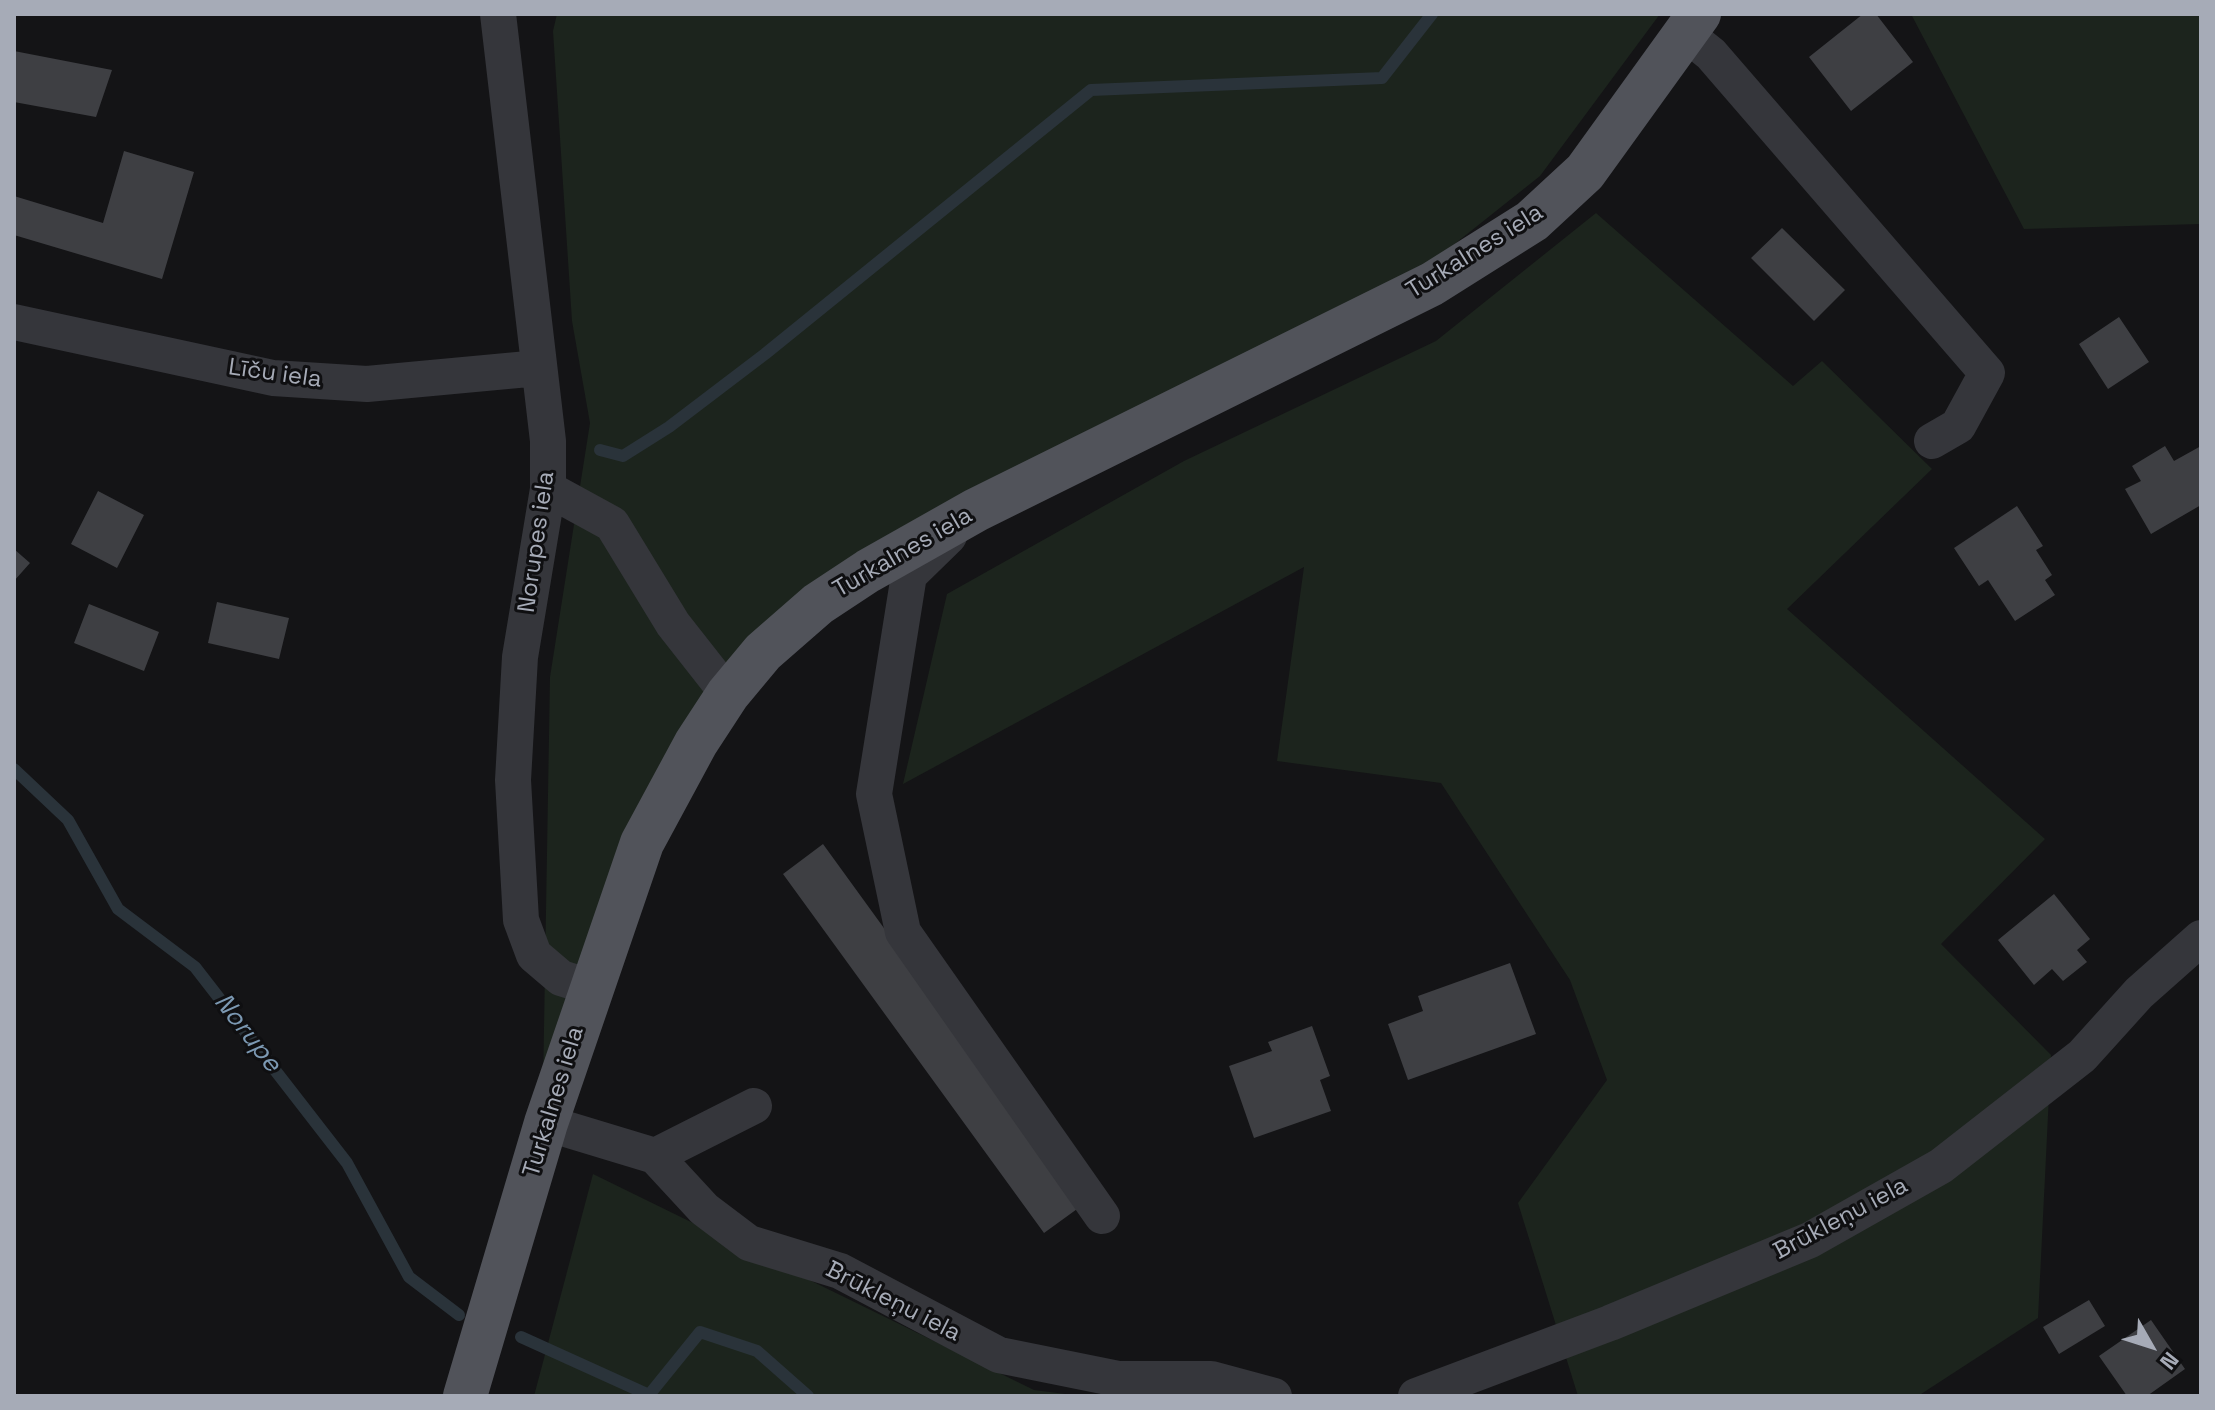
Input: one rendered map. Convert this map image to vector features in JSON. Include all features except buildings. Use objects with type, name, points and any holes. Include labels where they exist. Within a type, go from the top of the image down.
[{"type":"main road","name":"Turkalnes iela","points":[[465,1396],[546,1123],[590,987],[642,843],[696,743],[728,694],[763,652],[818,604],[868,571],[976,510],[1432,284],[1532,221],[1585,172],[1693,24]]},
{"type":"street","name":"Norupes iela","points":[[498,14],[548,441],[548,489],[519,672],[513,780],[521,920],[534,955],[561,978],[590,987]]},
{"type":"street","points":[[1693,24],[1711,54],[1987,373],[1958,426],[1932,441]]},
{"type":"street","name":"Līču iela","points":[[14,322],[273,378],[367,384],[539,368]]},
{"type":"street","points":[[548,489],[612,524],[673,624],[728,694]]},
{"type":"street","points":[[976,510],[909,575],[874,794],[903,932],[1102,1216]]},
{"type":"street","name":"Brūkleņu iela","points":[[1416,1396],[1583,1334],[1810,1240],[1941,1166],[2082,1056],[2139,993],[2201,938]]},
{"type":"street","points":[[546,1123],[655,1156],[754,1106]]},
{"type":"street","name":"Brūkleņu iela","points":[[655,1156],[704,1209],[749,1243],[840,1271],[999,1355],[1118,1379],[1211,1379],[1274,1396]]},
{"type":"shaded area","points":[[557,14],[1660,14],[1540,176],[1398,289],[788,611],[641,808],[543,1086],[550,677],[590,423],[572,321],[553,31]]},
{"type":"shaded area","points":[[1911,14],[2201,14],[2201,224],[2024,229]]},
{"type":"shaded area","points":[[1596,213],[1793,386],[1822,361],[1932,469],[1787,609],[2045,839],[1941,944],[2051,1055],[2038,1318],[1918,1396],[1578,1396],[1518,1203],[1607,1080],[1570,980],[1441,783],[1277,761],[1304,567],[903,784],[947,594],[1184,461],[1436,341]]},
{"type":"shaded area","points":[[593,1174],[1034,1390],[1081,1396],[534,1396]]},
{"type":"waterway","points":[[600,450],[623,456],[669,427],[765,354],[1091,90],[1382,78],[1432,14]]},
{"type":"waterway","name":"Norupe","points":[[14,769],[68,820],[118,909],[195,967],[347,1163],[409,1277],[459,1315]]},
{"type":"waterway","name":"Norupe","points":[[521,1337],[649,1395],[700,1332],[757,1351],[808,1396]]}]
